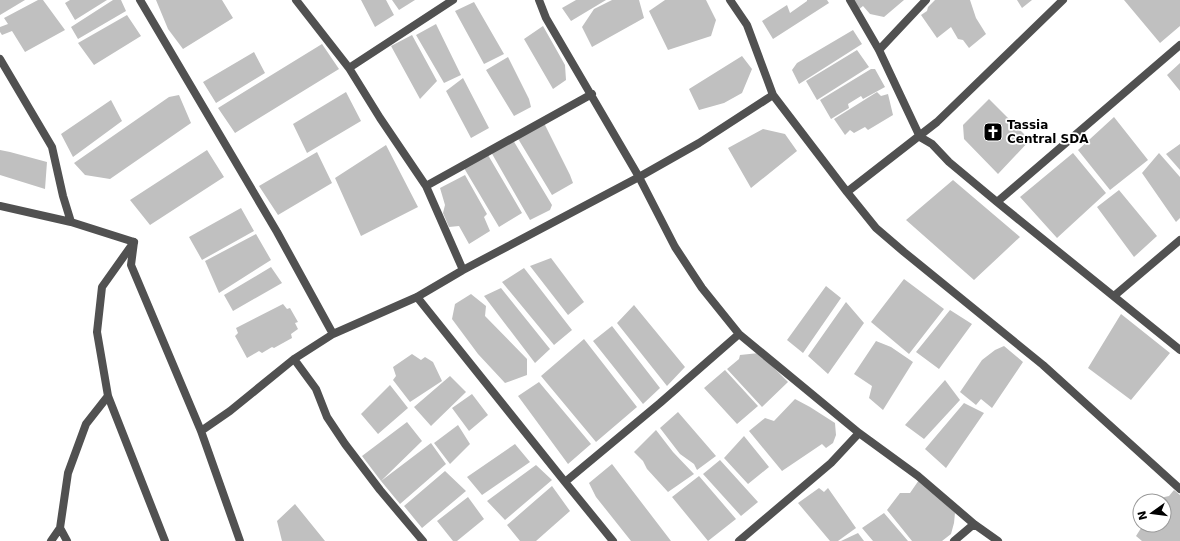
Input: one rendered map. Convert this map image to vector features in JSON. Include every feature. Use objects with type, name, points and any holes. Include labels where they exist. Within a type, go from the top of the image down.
[{"type":"street","points":[[140,0],[277,232],[333,334]]},
{"type":"street","points":[[296,0],[349,68],[380,118],[426,186],[463,270]]},
{"type":"street","points":[[349,68],[453,0]]},
{"type":"street","points":[[538,0],[546,18],[592,94],[639,177],[675,247],[702,288],[739,334],[859,433],[918,476],[974,524],[998,541]]},
{"type":"street","points":[[730,0],[747,25],[773,95],[876,228],[898,248],[1043,365],[1180,489]]},
{"type":"street","points":[[850,0],[879,50],[920,137],[932,144],[950,162],[997,202],[1180,350]]},
{"type":"street","points":[[879,50],[926,0]]},
{"type":"street","points":[[847,192],[920,137],[943,117],[1063,0]]},
{"type":"street","points":[[997,202],[1180,45]]},
{"type":"street","points":[[0,59],[52,147],[63,196],[71,222]]},
{"type":"street","points":[[426,186],[592,94]]},
{"type":"street","points":[[201,430],[230,411],[294,359],[333,334],[418,297],[463,270],[639,177],[699,143],[773,95]]},
{"type":"street","points":[[2,207],[71,222],[134,242]]},
{"type":"street","points":[[1114,296],[1180,240]]},
{"type":"street","points":[[134,242],[102,286],[97,332],[108,396],[165,541]]},
{"type":"street","points":[[134,242],[131,264],[201,430],[240,541]]},
{"type":"street","points":[[418,297],[613,541]]},
{"type":"street","points":[[565,482],[660,403],[739,334]]},
{"type":"street","points":[[294,359],[316,389],[327,417],[345,444],[380,490],[423,541]]},
{"type":"street","points":[[51,541],[60,528],[68,473],[86,424],[108,396]]},
{"type":"street","points":[[739,541],[831,463],[859,433]]},
{"type":"street","points":[[954,541],[974,524]]},
{"type":"street","points":[[60,528],[67,541]]},
{"type":"building","points":[[0,0],[25,0],[0,15]]},
{"type":"building","points":[[38,0],[43,0],[65,30],[25,52],[12,31],[2,35],[0,32],[0,27],[8,24],[4,18]]},
{"type":"building","points":[[70,0],[107,0],[75,20],[65,3]]},
{"type":"building","points":[[113,0],[121,0],[126,11],[78,39],[71,27]]},
{"type":"building","points":[[156,0],[222,0],[233,18],[183,49],[168,29]]},
{"type":"building","points":[[361,0],[386,0],[394,15],[375,27]]},
{"type":"building","points":[[392,0],[415,0],[399,10]]},
{"type":"building","points":[[576,0],[606,0],[571,21],[562,8]]},
{"type":"building","points":[[612,0],[639,0],[644,18],[592,47],[582,27],[594,9]]},
{"type":"building","points":[[665,0],[706,0],[716,20],[711,36],[668,50],[649,11]]},
{"type":"building","points":[[807,0],[827,0],[829,3],[773,39],[762,21],[787,5],[790,13]]},
{"type":"building","points":[[853,0],[904,0],[884,17],[870,14],[863,6],[858,10]]},
{"type":"building","points":[[935,0],[970,0],[976,18],[986,34],[969,48],[963,40],[958,39],[951,27],[937,38],[921,15],[927,11],[928,7]]},
{"type":"building","points":[[1017,0],[1032,0],[1022,8]]},
{"type":"building","points":[[1124,0],[1180,0],[1180,26],[1160,43]]},
{"type":"building","points":[[474,2],[504,54],[484,64],[455,11]]},
{"type":"building","points":[[127,15],[141,36],[94,65],[78,43]]},
{"type":"building","points":[[436,24],[461,75],[444,83],[416,35]]},
{"type":"building","points":[[543,26],[565,65],[566,80],[553,89],[524,39]]},
{"type":"building","points":[[853,30],[862,44],[799,84],[792,70],[797,63]]},
{"type":"building","points":[[412,35],[437,81],[420,99],[391,46]]},
{"type":"building","points":[[322,44],[339,69],[235,133],[218,108]]},
{"type":"building","points":[[857,50],[869,67],[817,100],[806,81]]},
{"type":"building","points":[[254,52],[265,73],[216,103],[203,82]]},
{"type":"building","points":[[742,56],[752,69],[742,93],[724,103],[699,110],[689,89]]},
{"type":"building","points":[[508,57],[529,99],[531,107],[514,116],[486,70]]},
{"type":"building","points":[[1180,63],[1180,91],[1167,75]]},
{"type":"building","points":[[871,69],[875,69],[885,87],[863,99],[861,96],[848,104],[849,108],[831,119],[820,100]]},
{"type":"building","points":[[463,78],[489,128],[471,138],[446,91]]},
{"type":"building","points":[[346,92],[361,121],[307,153],[293,124]]},
{"type":"building","points":[[877,92],[881,96],[888,94],[893,115],[868,130],[865,127],[854,133],[850,130],[845,135],[834,119]]},
{"type":"building","points":[[179,95],[191,123],[110,179],[85,175],[74,163],[169,97]]},
{"type":"building","name":"Tassia Central SDA","points":[[989,99],[1030,140],[998,174],[964,139],[963,125]]},
{"type":"building","points":[[111,100],[122,121],[73,157],[61,134]]},
{"type":"building","points":[[1114,117],[1148,160],[1110,190],[1078,150]]},
{"type":"building","points":[[544,123],[573,183],[552,195],[517,137]]},
{"type":"building","points":[[763,129],[785,134],[797,151],[751,188],[728,148]]},
{"type":"building","points":[[513,140],[552,205],[550,210],[530,220],[491,152]]},
{"type":"building","points":[[1180,144],[1180,170],[1166,154]]},
{"type":"building","points":[[386,145],[418,207],[361,236],[335,178]]},
{"type":"building","points":[[0,150],[47,162],[45,189],[0,175]]},
{"type":"building","points":[[207,150],[224,177],[150,225],[130,200]]},
{"type":"building","points":[[317,152],[332,183],[278,215],[259,186]]},
{"type":"building","points":[[1073,153],[1106,193],[1057,238],[1020,197]]},
{"type":"building","points":[[1159,153],[1180,177],[1180,218],[1176,222],[1142,173]]},
{"type":"building","points":[[488,155],[522,213],[499,227],[464,168]]},
{"type":"building","points":[[465,175],[487,214],[484,217],[490,231],[469,244],[459,226],[449,227],[443,213],[445,205],[440,188]]},
{"type":"building","points":[[953,180],[1020,237],[974,280],[906,220]]},
{"type":"building","points":[[1119,190],[1157,236],[1134,257],[1097,207]]},
{"type":"building","points":[[241,208],[254,231],[202,260],[189,237]]},
{"type":"building","points":[[256,234],[271,260],[219,293],[205,261]]},
{"type":"building","points":[[551,258],[584,302],[568,315],[530,266]]},
{"type":"building","points":[[271,267],[282,283],[233,311],[224,295]]},
{"type":"building","points":[[524,268],[572,330],[554,345],[502,282]]},
{"type":"building","points":[[904,279],[944,309],[909,354],[871,322]]},
{"type":"building","points":[[826,286],[841,298],[803,353],[787,340]]},
{"type":"building","points":[[501,288],[550,349],[535,363],[484,296]]},
{"type":"building","points":[[471,294],[486,306],[485,316],[527,359],[527,375],[505,383],[478,354],[452,319],[455,304]]},
{"type":"building","points":[[846,302],[864,323],[828,374],[808,356]]},
{"type":"building","points":[[283,304],[287,309],[290,308],[298,322],[295,323],[298,329],[291,334],[292,338],[274,348],[272,347],[262,353],[259,351],[247,358],[235,336],[238,333],[236,328]]},
{"type":"building","points":[[634,305],[685,367],[667,386],[617,323]]},
{"type":"building","points":[[950,310],[972,324],[939,369],[916,352]]},
{"type":"building","points":[[1121,314],[1170,353],[1131,400],[1088,368]]},
{"type":"building","points":[[612,326],[660,388],[643,404],[593,341]]},
{"type":"building","points":[[584,339],[637,407],[596,442],[541,376]]},
{"type":"building","points":[[876,341],[891,347],[913,362],[883,410],[869,398],[872,386],[854,374]]},
{"type":"building","points":[[1004,346],[1023,362],[992,408],[981,399],[976,405],[960,392],[982,360],[995,350]]},
{"type":"building","points":[[759,353],[788,382],[762,407],[727,369],[739,359],[740,355]]},
{"type":"building","points":[[412,354],[421,360],[425,357],[433,362],[442,381],[410,402],[393,380],[396,376],[393,367]]},
{"type":"building","points":[[725,370],[758,406],[737,424],[704,388]]},
{"type":"building","points":[[450,376],[466,392],[431,426],[414,407]]},
{"type":"building","points":[[945,380],[960,400],[924,439],[905,425]]},
{"type":"building","points":[[539,382],[591,444],[568,464],[518,396]]},
{"type":"building","points":[[390,385],[408,408],[378,434],[361,414]]},
{"type":"building","points":[[472,394],[488,415],[469,431],[452,408]]},
{"type":"building","points":[[795,399],[835,423],[836,435],[833,443],[826,448],[822,444],[782,471],[749,431],[765,418],[774,421]]},
{"type":"building","points":[[964,403],[984,413],[946,468],[925,449]]},
{"type":"building","points":[[678,412],[716,456],[697,470],[694,464],[680,454],[660,428]]},
{"type":"building","points":[[407,422],[422,441],[381,481],[362,456]]},
{"type":"building","points":[[458,425],[470,444],[450,464],[434,443]]},
{"type":"building","points":[[656,430],[673,452],[694,474],[668,492],[634,452]]},
{"type":"building","points":[[744,436],[769,467],[748,484],[724,458]]},
{"type":"building","points":[[431,443],[446,464],[400,504],[381,481]]},
{"type":"building","points":[[515,444],[530,462],[482,495],[467,477]]},
{"type":"building","points":[[720,460],[758,502],[741,516],[703,474]]},
{"type":"building","points":[[612,464],[671,541],[631,541],[596,497],[589,483]]},
{"type":"building","points":[[536,465],[552,480],[505,520],[487,501]]},
{"type":"building","points":[[445,471],[466,491],[422,528],[404,506]]},
{"type":"building","points":[[699,476],[736,519],[708,541],[672,497]]},
{"type":"building","points":[[919,480],[955,513],[951,534],[942,541],[912,541],[887,510],[900,493],[910,493]]},
{"type":"building","points":[[552,486],[570,511],[536,541],[520,541],[507,525]]},
{"type":"building","points":[[819,488],[824,492],[828,488],[856,528],[838,541],[830,541],[798,503]]},
{"type":"building","points":[[1174,490],[1180,495],[1180,541],[1142,541],[1136,536],[1138,533],[1172,533],[1172,493]]},
{"type":"building","points":[[468,497],[484,519],[457,541],[453,541],[437,521]]},
{"type":"building","points":[[295,504],[325,541],[282,541],[277,521]]},
{"type":"building","points":[[884,513],[908,541],[873,541],[862,528]]},
{"type":"building","points":[[858,533],[864,541],[841,541]]},
{"type":"place","name":"Tassia Central SDA","points":[[993,132]]}]
